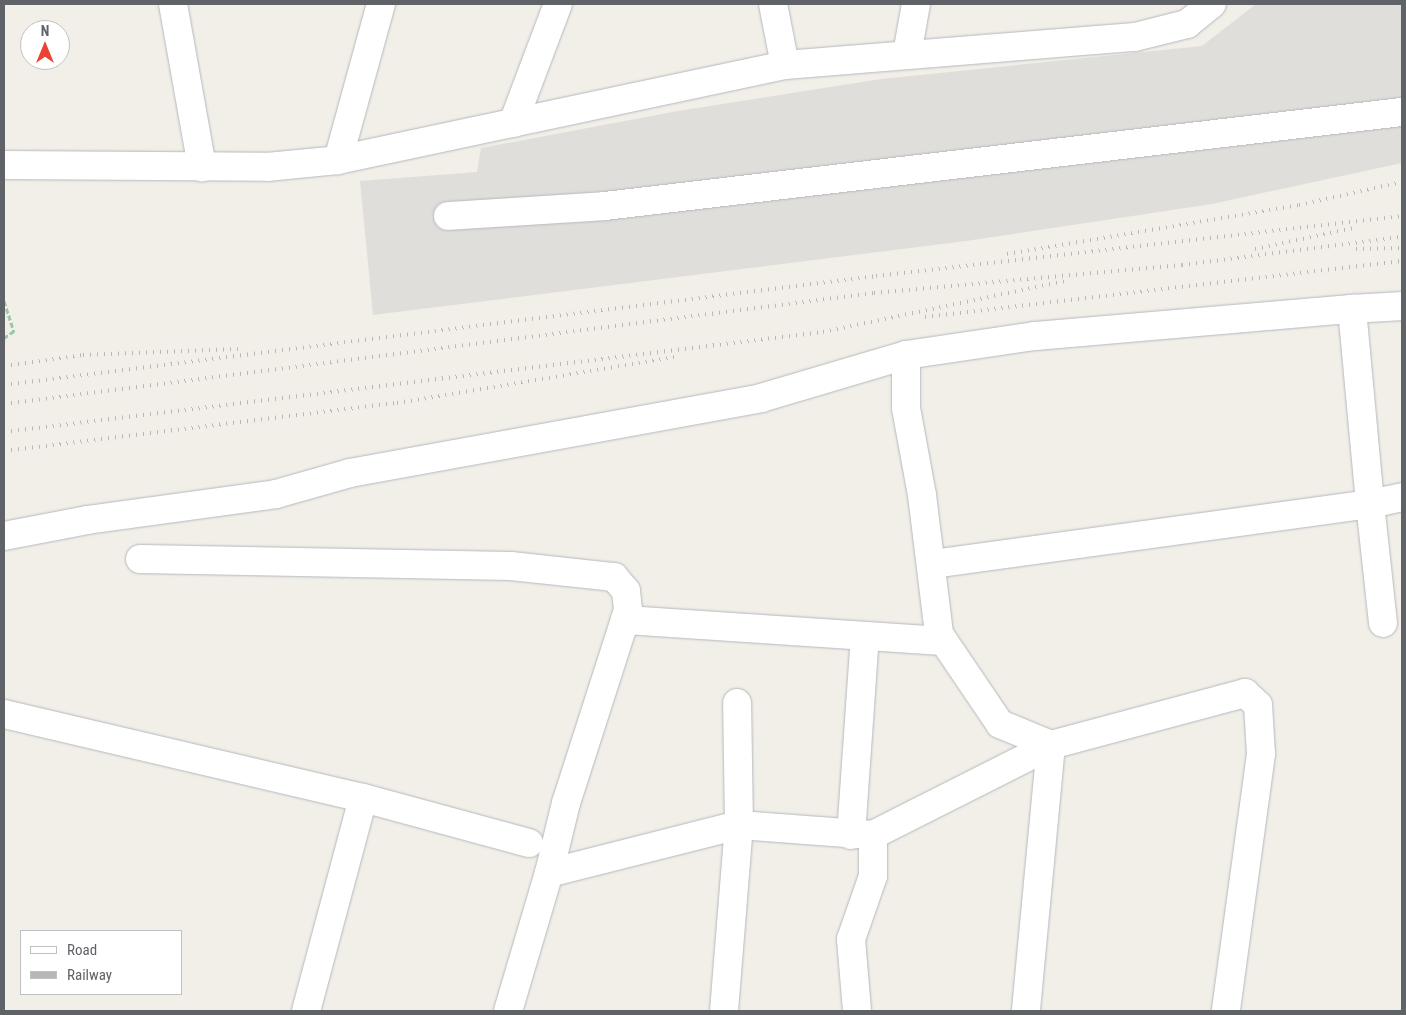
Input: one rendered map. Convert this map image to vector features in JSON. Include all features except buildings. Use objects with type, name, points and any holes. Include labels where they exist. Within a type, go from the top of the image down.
[{"type":"street","points":[[173,4],[202,167]]},
{"type":"street","points":[[338,160],[381,4]]},
{"type":"street","points":[[513,122],[558,4]]},
{"type":"street","points":[[774,4],[785,65]]},
{"type":"street","points":[[907,54],[916,4]]},
{"type":"street","points":[[4,165],[113,163],[202,167],[338,160],[785,65],[1135,37],[1187,24],[1212,4]]},
{"type":"street","points":[[448,216],[605,206],[1402,112]]},
{"type":"street","points":[[4,536],[87,520],[276,494],[350,473],[445,459],[596,425],[761,398],[906,355],[1034,336],[1352,308],[1402,306]]},
{"type":"street","points":[[1352,308],[1383,623]]},
{"type":"street","points":[[906,355],[906,408],[943,641],[1000,724],[1051,745]]},
{"type":"street","points":[[931,564],[1370,504],[1402,497]]},
{"type":"street","points":[[140,559],[376,562],[596,572],[614,577],[626,591],[625,620],[566,803],[549,874],[508,1011]]},
{"type":"street","points":[[625,620],[943,641]]},
{"type":"street","points":[[857,1011],[851,939],[873,876],[862,835],[865,636]]},
{"type":"street","points":[[549,874],[739,825],[862,835],[1051,745],[1245,693],[1258,705],[1261,754],[1226,1011]]},
{"type":"street","points":[[724,1011],[739,825],[737,702]]},
{"type":"street","points":[[4,714],[363,798],[529,843]]},
{"type":"street","points":[[1026,1011],[1051,745]]},
{"type":"street","points":[[306,1011],[363,798]]},
{"type":"path","points":[[4,301],[14,332],[4,338]]},
{"type":"shaded area","points":[[1256,4],[1402,4],[1402,163],[1212,204],[966,241],[373,315],[360,181],[477,172],[481,148],[678,111],[881,79],[1202,46]]},
{"type":"railway","points":[[1007,254],[1299,205],[1402,182]]},
{"type":"railway","points":[[4,385],[876,276],[1402,216]]},
{"type":"railway","points":[[1255,249],[1358,227]]},
{"type":"railway","points":[[4,404],[874,293],[1182,265],[1402,237]]},
{"type":"railway","points":[[1356,249],[1402,248]]},
{"type":"railway","points":[[925,317],[1402,261]]},
{"type":"railway","points":[[4,432],[823,332],[1066,281]]},
{"type":"railway","points":[[4,366],[83,355],[238,349]]},
{"type":"railway","points":[[4,451],[397,403],[674,357]]}]
